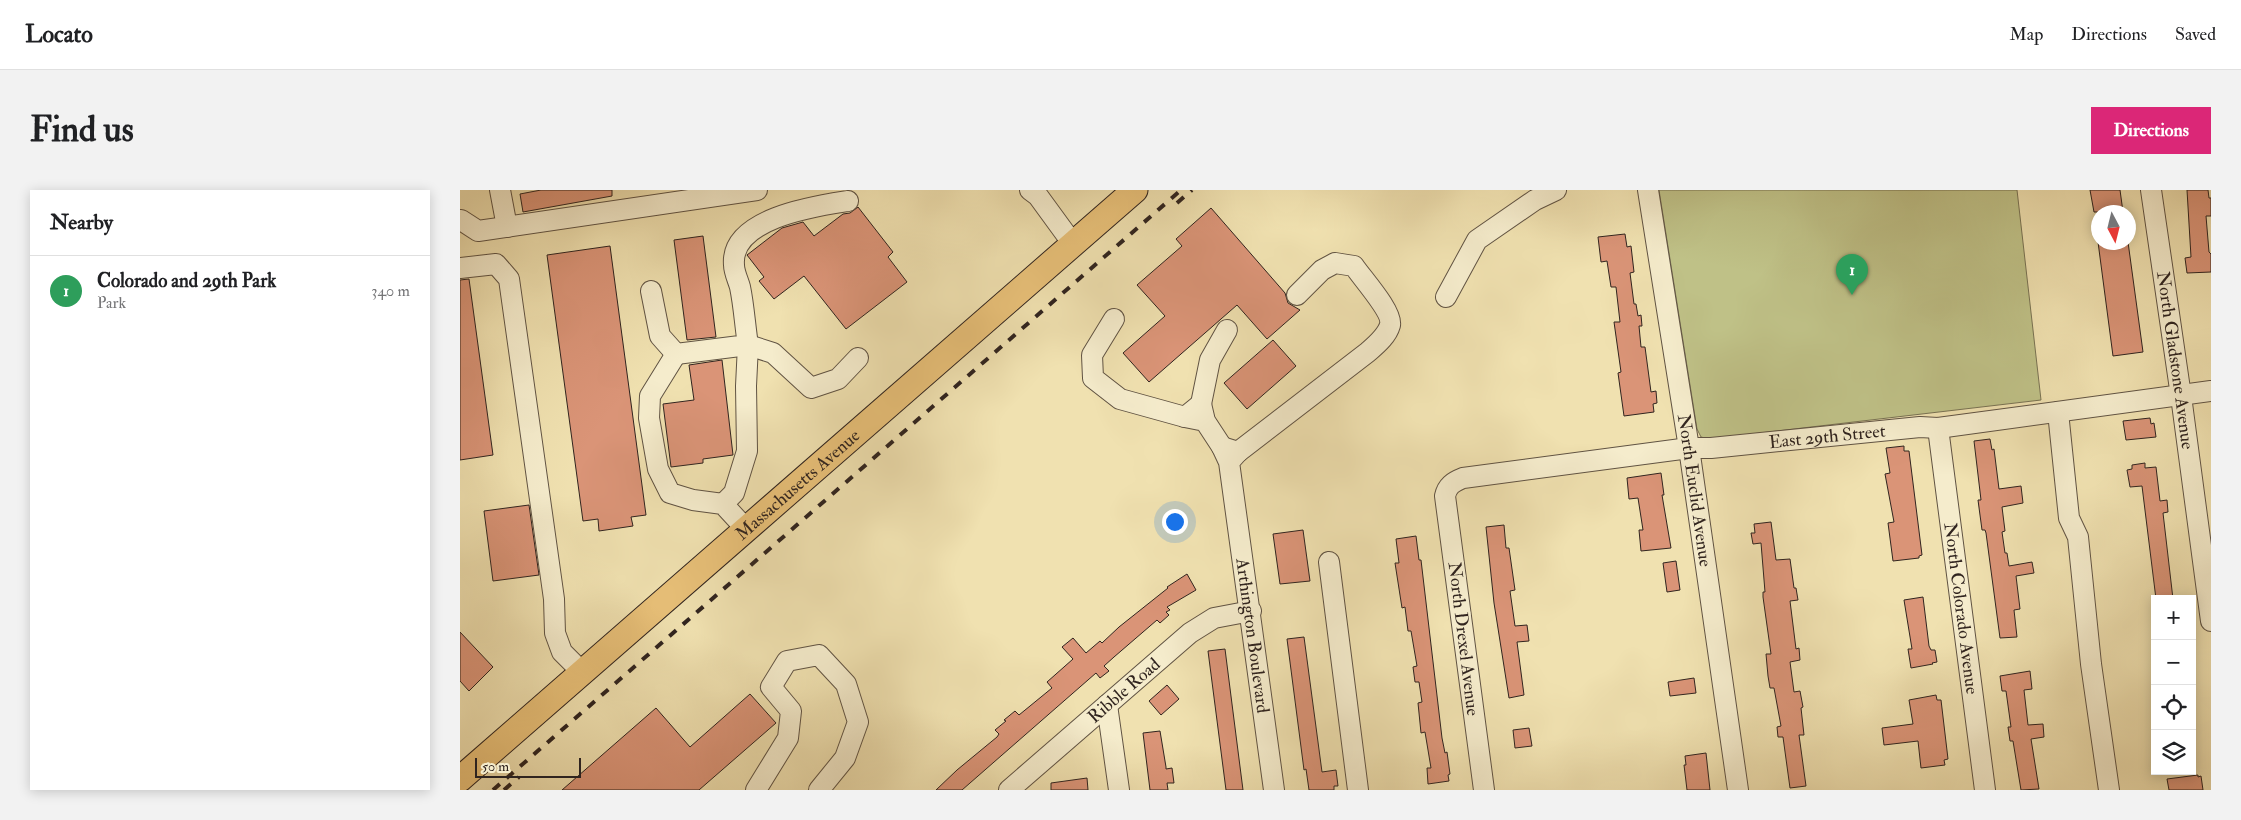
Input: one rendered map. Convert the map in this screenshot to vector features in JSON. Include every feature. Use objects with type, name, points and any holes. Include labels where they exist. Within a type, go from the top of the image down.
[{"type":"main road","name":"Massachusetts Avenue","points":[[460,779],[1135,190]]},
{"type":"street","points":[[500,190],[507,227]]},
{"type":"street","points":[[461,220],[478,231],[757,190]]},
{"type":"street","points":[[1030,190],[1038,196],[1073,244]]},
{"type":"street","points":[[1049,210],[1052,190]]},
{"type":"street","points":[[1446,297],[1478,240],[1535,200],[1556,190]]},
{"type":"street","name":"North Euclid Avenue","points":[[1648,190],[1689,448],[1738,790]]},
{"type":"street","name":"North Gladstone Avenue","points":[[2151,190],[2211,621]]},
{"type":"street","points":[[723,504],[734,493],[747,451],[746,386],[748,345],[740,287],[733,264],[738,244],[762,223],[799,209],[848,201]]},
{"type":"street","points":[[1227,330],[1210,360],[1203,413],[1230,454],[1368,352],[1382,339],[1390,325],[1388,313],[1354,266],[1334,263],[1322,270],[1298,295]]},
{"type":"street","points":[[460,268],[496,264],[509,279],[554,599],[555,633],[562,652],[582,672]]},
{"type":"street","points":[[651,291],[660,336],[676,354]]},
{"type":"street","points":[[1114,320],[1092,355],[1093,378],[1120,399],[1185,417],[1203,413]]},
{"type":"street","points":[[676,354],[748,345],[773,353],[811,388],[838,379],[858,358]]},
{"type":"street","points":[[676,354],[650,396],[649,418],[658,469],[670,493],[693,500],[723,504],[746,529]]},
{"type":"street","name":"East 29th Street","points":[[1446,489],[1463,478],[1689,448],[1711,448],[1920,427],[1938,428],[2211,391]]},
{"type":"street","points":[[2058,412],[2069,518],[2078,537],[2091,664],[2109,790]]},
{"type":"street","name":"North Colorado Avenue","points":[[1938,428],[1985,790]]},
{"type":"street","name":"Arthington Boulevard","points":[[1230,454],[1274,790]]},
{"type":"street","name":"North Drexel Avenue","points":[[1446,489],[1445,496],[1484,790]]},
{"type":"street","points":[[1329,562],[1358,790]]},
{"type":"street","name":"Ribble Road","points":[[1009,790],[1196,629],[1214,618],[1251,611]]},
{"type":"street","points":[[756,790],[788,738],[790,711],[771,687],[787,661],[819,654],[846,684],[858,722],[845,758],[819,790]]},
{"type":"street","points":[[1107,705],[1118,790]]},
{"type":"green space","points":[[1659,190],[2017,190],[2041,400],[1709,439],[1701,437],[1697,429]]},
{"type":"building","points":[[541,190],[612,190],[612,196],[523,212],[520,194]]},
{"type":"building","points":[[2090,190],[2120,190],[2122,205],[2093,205]]},
{"type":"building","points":[[2187,190],[2208,190],[2209,198],[2211,198],[2211,216],[2206,216],[2209,252],[2211,254],[2211,272],[2187,273],[2185,258],[2191,257]]},
{"type":"building","points":[[858,207],[893,252],[888,257],[907,282],[846,329],[804,276],[774,299],[759,281],[764,277],[747,255],[782,228],[803,222],[814,236],[843,214],[850,213]]},
{"type":"building","points":[[1211,208],[1285,293],[1288,303],[1300,310],[1267,339],[1237,305],[1149,382],[1123,353],[1165,316],[1137,285],[1182,246],[1176,239]]},
{"type":"building","points":[[1625,234],[1627,247],[1631,246],[1634,272],[1630,273],[1634,304],[1636,304],[1638,316],[1641,315],[1642,326],[1639,326],[1641,347],[1645,347],[1651,392],[1656,391],[1657,403],[1653,404],[1654,412],[1624,416],[1618,373],[1621,372],[1614,322],[1620,322],[1616,287],[1611,287],[1607,261],[1601,262],[1598,237]]},
{"type":"building","points":[[703,236],[716,337],[687,340],[674,240]]},
{"type":"building","points":[[610,246],[646,515],[631,517],[633,526],[599,531],[598,519],[583,521],[547,255]]},
{"type":"building","points":[[2099,250],[2129,250],[2143,352],[2113,356]]},
{"type":"building","points":[[469,279],[493,455],[460,460],[460,280]]},
{"type":"building","points":[[1273,340],[1296,366],[1247,409],[1224,383]]},
{"type":"building","points":[[722,360],[733,455],[703,459],[703,463],[671,467],[663,404],[694,400],[689,365]]},
{"type":"building","points":[[2150,418],[2151,424],[2154,423],[2156,437],[2126,440],[2123,421]]},
{"type":"building","points":[[1990,439],[1992,450],[1994,449],[1999,489],[2021,486],[2023,503],[2002,507],[2005,531],[2002,532],[2009,566],[2032,562],[2034,573],[2016,576],[2020,609],[2014,610],[2017,637],[2000,638],[1986,533],[1985,530],[1982,530],[1978,500],[1981,500],[1974,441]]},
{"type":"building","points":[[1904,446],[1904,451],[1909,451],[1922,555],[1919,558],[1893,561],[1888,523],[1894,522],[1885,474],[1890,473],[1886,448]]},
{"type":"building","points":[[2145,463],[2145,468],[2156,467],[2160,501],[2167,500],[2168,512],[2163,513],[2173,595],[2156,595],[2142,486],[2130,487],[2127,470],[2132,469],[2132,465]]},
{"type":"building","points":[[1661,473],[1664,495],[1662,495],[1671,548],[1641,551],[1639,530],[1643,530],[1638,498],[1629,499],[1627,478]]},
{"type":"building","points":[[529,505],[539,575],[493,581],[484,511]]},
{"type":"building","points":[[1771,522],[1776,560],[1790,559],[1794,588],[1796,588],[1798,600],[1790,601],[1796,649],[1799,648],[1800,660],[1790,662],[1794,692],[1800,691],[1803,707],[1801,708],[1804,735],[1799,735],[1806,786],[1790,788],[1783,737],[1778,737],[1777,727],[1781,726],[1774,688],[1770,688],[1768,676],[1766,654],[1771,654],[1763,597],[1763,592],[1765,592],[1761,543],[1753,544],[1751,533],[1755,533],[1754,524]]},
{"type":"building","points":[[1504,525],[1506,548],[1509,548],[1515,590],[1510,591],[1515,626],[1527,625],[1529,641],[1517,642],[1524,695],[1509,698],[1494,603],[1486,527]]},
{"type":"building","points":[[1303,530],[1310,581],[1280,584],[1273,534]]},
{"type":"building","points":[[1416,536],[1419,560],[1421,560],[1442,738],[1445,753],[1447,752],[1450,774],[1448,775],[1449,781],[1428,784],[1427,768],[1431,768],[1425,732],[1421,733],[1418,703],[1422,702],[1419,682],[1415,682],[1413,667],[1417,666],[1411,631],[1408,631],[1405,607],[1402,608],[1395,563],[1399,563],[1396,539]]},
{"type":"building","points":[[1676,561],[1680,590],[1667,592],[1663,563]]},
{"type":"building","points":[[1187,574],[1196,590],[1167,607],[1170,610],[1166,612],[1169,615],[1160,623],[1157,620],[1104,666],[1109,671],[1100,678],[1096,673],[962,790],[936,790],[997,737],[999,734],[995,730],[1006,721],[1004,720],[1015,711],[1019,715],[1052,688],[1047,682],[1073,659],[1062,647],[1073,638],[1086,653],[1100,641],[1102,643],[1167,587]]},
{"type":"building","points":[[1923,597],[1929,646],[1931,650],[1935,650],[1937,662],[1911,668],[1908,649],[1912,649],[1904,600]]},
{"type":"building","points":[[460,632],[493,667],[469,691],[460,681]]},
{"type":"building","points":[[1304,637],[1322,772],[1336,770],[1338,786],[1334,786],[1334,790],[1309,790],[1306,769],[1304,770],[1287,639]]},
{"type":"building","points":[[1225,649],[1243,790],[1226,790],[1208,651]]},
{"type":"building","points":[[2030,671],[2032,689],[2024,690],[2028,725],[2043,724],[2044,737],[2031,739],[2039,789],[2021,790],[2013,741],[2010,741],[2008,727],[2011,727],[2006,691],[2002,691],[2000,676]]},
{"type":"building","points":[[1694,678],[1696,693],[1670,696],[1668,682]]},
{"type":"building","points":[[1167,685],[1179,699],[1161,715],[1149,701]]},
{"type":"building","points":[[750,694],[776,723],[699,790],[562,790],[656,708],[690,747]]},
{"type":"building","points":[[1936,695],[1937,700],[1941,700],[1948,759],[1944,760],[1945,765],[1921,768],[1918,741],[1884,745],[1882,728],[1913,724],[1909,700]]},
{"type":"building","points":[[1529,728],[1532,746],[1515,748],[1513,730]]},
{"type":"building","points":[[1160,731],[1166,769],[1172,768],[1174,783],[1167,783],[1168,790],[1150,790],[1143,733]]},
{"type":"building","points":[[1706,753],[1710,790],[1687,790],[1684,765],[1686,765],[1685,756]]},
{"type":"building","points":[[2198,775],[2198,777],[2201,776],[2203,790],[2169,790],[2167,779]]},
{"type":"building","points":[[1087,778],[1088,790],[1051,790],[1051,783]]},
{"type":"railway","points":[[493,790],[1181,190]]},
{"type":"railway","points":[[1177,203],[1192,190]]},
{"type":"railway","points":[[504,790],[519,777]]},
{"type":"place","name":"Colorado and 29th Park","points":[[1852,295]]}]
